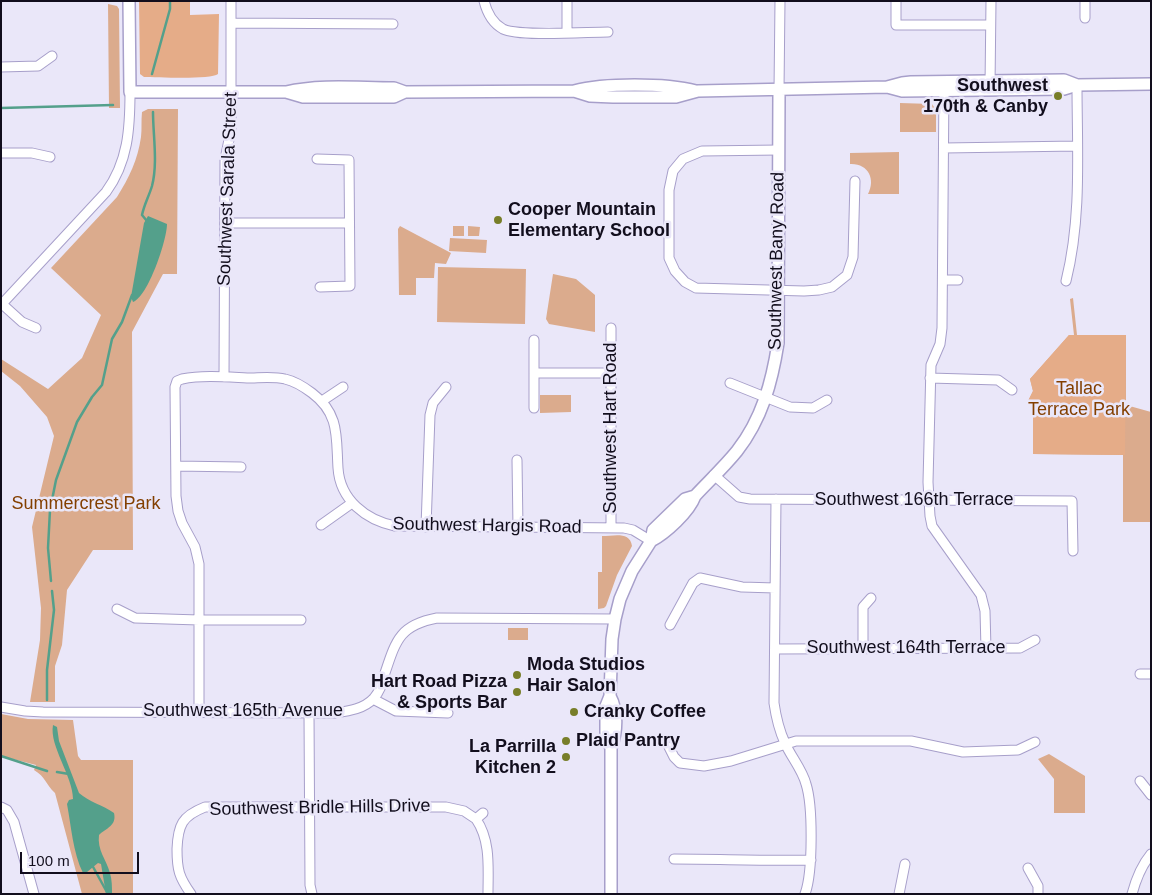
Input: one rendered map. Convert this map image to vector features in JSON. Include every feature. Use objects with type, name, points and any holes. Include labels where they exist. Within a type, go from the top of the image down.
[{"type":"main road","points":[[130,1],[130,92],[286,92],[303,88],[321,87],[394,88],[405,92],[574,91],[590,87],[654,86],[678,86],[698,91],[887,87],[902,91],[944,86],[990,85],[1064,89],[1077,84],[1151,84]]},
{"type":"main road","name":"Southwest Bany Road","points":[[614,619],[632,571],[651,541],[660,536],[692,505],[695,496],[738,450],[751,430],[766,398],[771,382],[778,343],[779,90]]},
{"type":"main road","points":[[611,894],[611,748],[606,737],[606,706],[610,696],[614,619]]},
{"type":"street","name":"Southwest Sarala Street","points":[[224,377],[225,159],[231,130],[231,1]]},
{"type":"street","points":[[484,1],[486,12],[495,24],[513,32],[608,32]]},
{"type":"street","points":[[567,1],[567,32]]},
{"type":"street","name":"Southwest Bany Road","points":[[779,90],[780,1]]},
{"type":"street","points":[[896,1],[896,25],[990,24]]},
{"type":"street","points":[[990,85],[991,1]]},
{"type":"street","points":[[1084,18],[1085,1]]},
{"type":"street","points":[[231,23],[393,24]]},
{"type":"street","points":[[1,67],[38,66],[52,56]]},
{"type":"street","points":[[1066,281],[1070,266],[1078,192],[1077,84]]},
{"type":"street","points":[[944,86],[943,280],[940,344],[931,365],[930,378],[929,500],[932,526],[981,594],[985,611],[986,649]]},
{"type":"street","points":[[36,328],[22,322],[2,304],[106,192],[117,176],[128,141],[130,92]]},
{"type":"street","points":[[944,148],[1077,146]]},
{"type":"street","points":[[779,150],[702,152],[683,159],[674,171],[669,190],[669,258],[674,271],[685,282],[696,288],[819,290],[832,287],[847,275],[853,257],[855,181]]},
{"type":"street","points":[[1,153],[32,153],[50,157]]},
{"type":"street","points":[[317,159],[349,160],[350,286],[320,287]]},
{"type":"street","points":[[225,223],[349,224]]},
{"type":"street","points":[[943,280],[958,280]]},
{"type":"street","name":"Southwest Hart Road","points":[[611,328],[611,528]]},
{"type":"street","points":[[534,340],[534,408]]},
{"type":"street","points":[[534,373],[611,373]]},
{"type":"street","name":"Southwest Hargis Road","points":[[199,712],[199,564],[195,546],[182,523],[176,496],[175,387],[178,382],[189,377],[286,379],[310,391],[322,401],[331,415],[337,431],[338,469],[340,481],[345,492],[352,503],[376,521],[395,526],[426,527],[611,528],[632,530],[651,541]]},
{"type":"street","points":[[930,378],[998,380],[1012,390]]},
{"type":"street","points":[[730,383],[790,407],[813,408],[827,400]]},
{"type":"street","points":[[322,401],[343,387]]},
{"type":"street","points":[[426,527],[430,415],[432,403],[446,387]]},
{"type":"street","points":[[517,460],[518,528]]},
{"type":"street","points":[[176,466],[241,466]]},
{"type":"street","name":"Southwest 166th Terrace","points":[[714,475],[739,497],[750,499],[1072,501],[1073,551]]},
{"type":"street","points":[[776,499],[774,703],[777,723],[785,744],[798,764],[807,784],[810,807],[810,860],[809,882],[805,894]]},
{"type":"street","points":[[321,525],[352,503]]},
{"type":"street","points":[[670,625],[693,583],[700,578],[742,587],[775,588]]},
{"type":"street","points":[[863,648],[863,607],[871,598]]},
{"type":"street","points":[[117,608],[135,618],[301,620]]},
{"type":"street","points":[[448,713],[396,711],[373,699],[381,686],[393,648],[399,637],[409,628],[422,621],[437,618],[614,619]]},
{"type":"street","name":"Southwest 164th Terrace","points":[[775,648],[1020,648],[1035,640]]},
{"type":"street","points":[[1140,674],[1151,674]]},
{"type":"street","name":"Southwest 165th Avenue","points":[[1,707],[25,711],[335,713],[351,711],[373,699]]},
{"type":"street","points":[[309,713],[310,885],[312,894]]},
{"type":"street","points":[[669,746],[674,758],[680,764],[704,766],[731,761],[785,744],[806,741],[911,741],[962,752],[1018,750],[1035,742]]},
{"type":"street","points":[[1140,781],[1151,795]]},
{"type":"street","name":"Southwest Bridle Hills Drive","points":[[191,894],[181,880],[177,867],[178,832],[184,821],[194,812],[206,807],[219,806],[446,807],[464,811],[479,816],[484,833],[488,847],[488,894]]},
{"type":"street","points":[[1,807],[7,810],[14,822],[34,894]]},
{"type":"street","points":[[1132,894],[1136,879],[1145,861],[1151,854]]},
{"type":"street","points":[[674,860],[810,860]]},
{"type":"street","points":[[899,894],[905,864]]},
{"type":"street","points":[[1028,868],[1038,886],[1038,894]]},
{"type":"green space","points":[[139,1],[190,1],[190,15],[219,14],[218,74],[205,77],[183,78],[144,77],[140,74]]},
{"type":"green space","points":[[108,4],[117,6],[119,9],[120,108],[109,108]]},
{"type":"green space","points":[[900,103],[932,104],[936,110],[936,132],[900,132]]},
{"type":"green space","name":"Summercrest Park","points":[[148,109],[178,109],[177,274],[163,274],[132,332],[133,550],[93,550],[67,590],[62,645],[55,666],[55,702],[30,702],[40,640],[41,608],[32,527],[54,436],[47,417],[20,386],[1,371],[1,359],[48,389],[82,358],[101,315],[51,268],[117,197],[138,153],[142,112]]},
{"type":"green space","points":[[899,152],[899,194],[868,194],[871,183],[869,173],[862,166],[850,164],[850,153]]},
{"type":"green space","points":[[400,226],[451,253],[446,264],[435,263],[434,278],[416,278],[416,295],[399,295],[398,229]]},
{"type":"green space","points":[[453,226],[464,226],[464,236],[453,236]]},
{"type":"green space","points":[[468,226],[480,227],[479,236],[468,236]]},
{"type":"green space","points":[[450,238],[487,240],[486,253],[449,251]]},
{"type":"green space","points":[[438,267],[526,269],[525,324],[437,322]]},
{"type":"green space","points":[[553,274],[576,279],[595,295],[595,332],[549,324],[546,319]]},
{"type":"green space","name":"Tallac Terrace Park","points":[[1073,298],[1077,335],[1126,335],[1126,405],[1151,412],[1151,522],[1123,522],[1123,455],[1033,454],[1033,406],[1028,401],[1033,391],[1030,379],[1069,335],[1074,335],[1070,299]]},
{"type":"green space","name":"Tallac Terrace Park","points":[[1069,335],[1126,335],[1125,455],[1033,454],[1033,406],[1028,401],[1033,391],[1030,379]]},
{"type":"green space","points":[[540,395],[571,395],[571,412],[540,413]]},
{"type":"green space","points":[[602,536],[625,536],[631,541],[632,546],[617,575],[606,606],[598,609],[598,572],[602,572]]},
{"type":"green space","points":[[508,628],[528,628],[528,640],[508,640]]},
{"type":"green space","points":[[1,714],[28,719],[73,720],[78,756],[81,760],[133,760],[133,894],[82,894],[55,793],[41,775],[34,770],[36,765],[1,756]]},
{"type":"green space","points":[[1049,754],[1085,776],[1085,813],[1054,813],[1054,779],[1038,759]]},
{"type":"shaded area","points":[[148,216],[167,224],[166,232],[156,267],[145,290],[133,302],[131,297],[144,223]]},
{"type":"shaded area","points":[[53,725],[57,727],[59,741],[79,793],[114,813],[115,817],[112,824],[99,835],[101,850],[111,876],[112,894],[106,894],[101,864],[98,863],[83,873],[80,865],[67,804],[69,800],[73,799],[72,790],[54,742]]},
{"type":"waterway","points":[[152,74],[170,9],[170,1]]},
{"type":"waterway","points":[[1,108],[113,105]]},
{"type":"waterway","points":[[147,221],[142,215],[154,177],[153,112]]},
{"type":"waterway","points":[[51,581],[48,548],[50,510],[56,480],[77,422],[92,397],[102,385],[112,339],[122,322],[132,295]]},
{"type":"waterway","points":[[47,700],[47,670],[54,610],[52,591]]},
{"type":"waterway","points":[[1,756],[47,771]]},
{"type":"waterway","points":[[57,772],[69,774]]},
{"type":"waterway","points":[[92,865],[108,894]]},
{"type":"place","name":"Southwest 170th & Canby","points":[[1058,96]]},
{"type":"place","name":"Cooper Mountain Elementary School","points":[[498,220]]},
{"type":"place","name":"Moda Studios Hair Salon","points":[[517,675]]},
{"type":"place","name":"Hart Road Pizza & Sports Bar","points":[[517,692]]},
{"type":"place","name":"Cranky Coffee","points":[[574,712]]},
{"type":"place","name":"Plaid Pantry","points":[[566,741]]},
{"type":"place","name":"La Parrilla Kitchen 2","points":[[566,757]]}]
